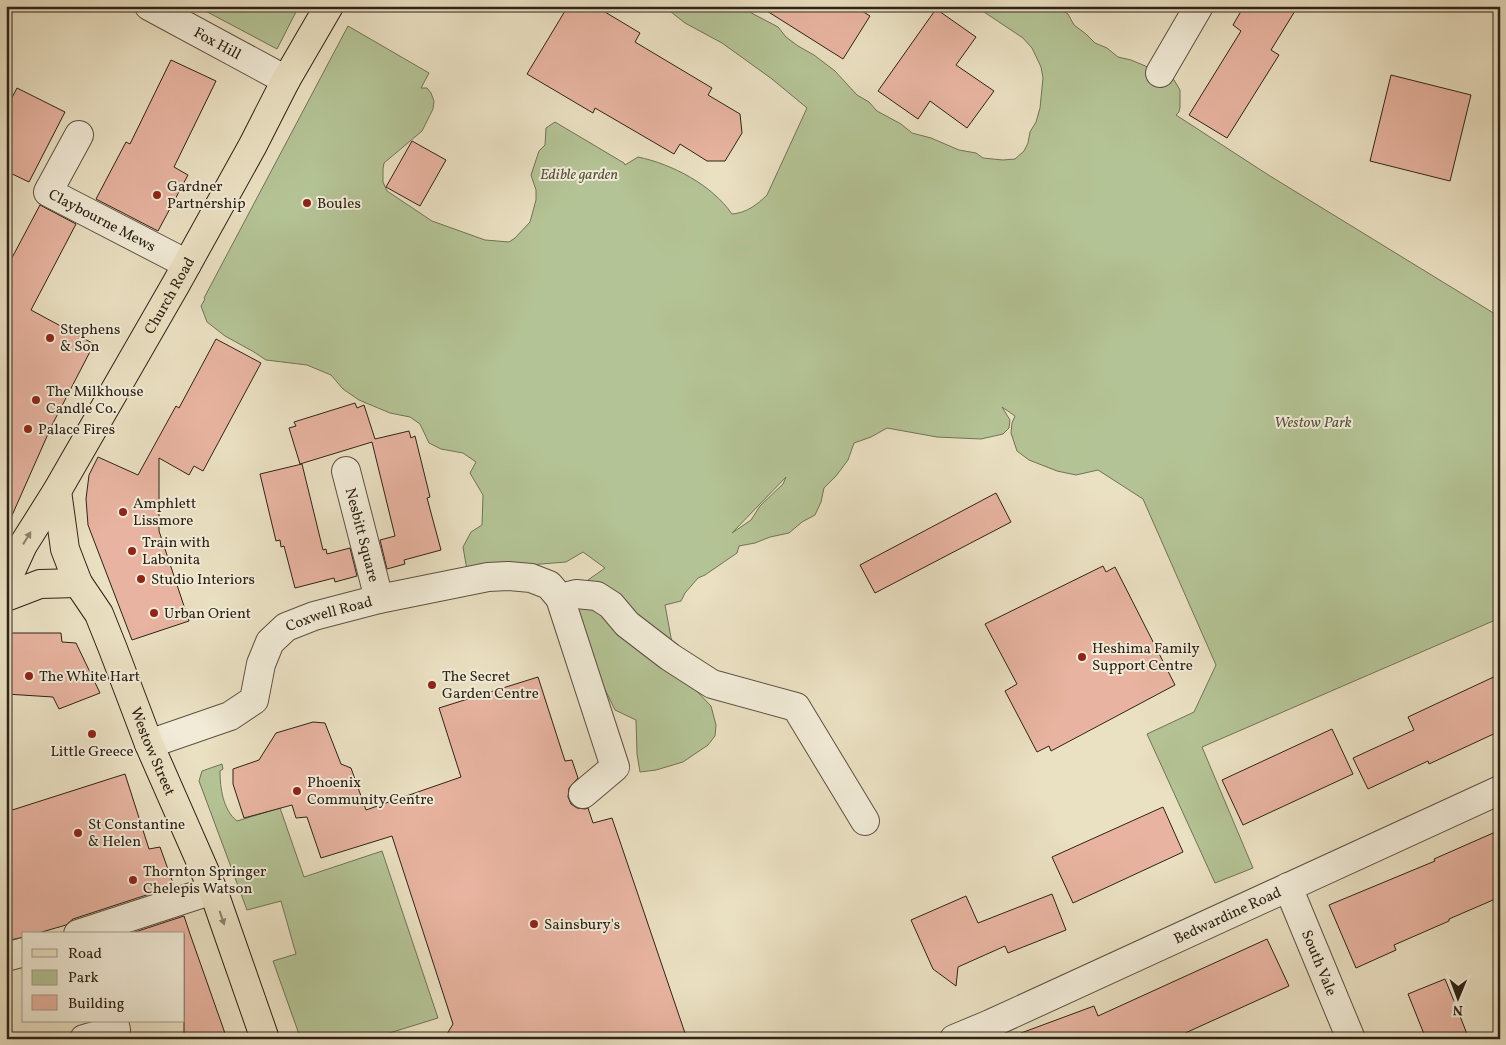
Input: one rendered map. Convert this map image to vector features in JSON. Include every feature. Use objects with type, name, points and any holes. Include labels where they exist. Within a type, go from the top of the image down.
[{"type":"main road","name":"Church Road","points":[[6,582],[23,545],[57,491],[187,264],[253,145],[286,80],[329,6]]},
{"type":"main road","name":"Westow Street","points":[[57,491],[65,549],[78,583],[99,614],[149,744],[213,890],[265,1039]]},
{"type":"main road","points":[[6,597],[40,584],[78,583]]},
{"type":"street","name":"Fox Hill","points":[[149,6],[286,80]]},
{"type":"street","points":[[1160,72],[1199,6]]},
{"type":"street","name":"Claybourne Mews","points":[[79,135],[48,192],[187,264]]},
{"type":"street","name":"Nesbitt Square","points":[[346,471],[379,599]]},
{"type":"street","name":"Coxwell Road","points":[[149,744],[230,716],[254,700],[262,664],[270,642],[286,627],[314,616],[379,599],[488,576],[531,578],[549,585],[560,598]]},
{"type":"street","points":[[583,794],[615,767],[560,598],[576,594],[597,596],[611,604],[628,624],[670,657],[712,684],[796,707],[865,821]]},
{"type":"street","name":"Bedwardine Road","points":[[954,1039],[993,1031],[1288,887],[1500,790]]},
{"type":"street","name":"South Vale","points":[[1288,887],[1351,1039]]},
{"type":"street","points":[[89,932],[213,890]]},
{"type":"street","points":[[6,957],[22,953]]},
{"type":"street","points":[[84,1039],[116,1030],[114,1022]]},
{"type":"green space","points":[[196,6],[299,6],[277,49]]},
{"type":"green space","name":"Westow Park","points":[[660,6],[736,6],[742,8],[778,27],[786,37],[835,71],[857,95],[869,102],[877,111],[901,124],[912,133],[931,138],[959,150],[976,153],[983,158],[1003,160],[1015,159],[1024,151],[1028,143],[1030,132],[1036,122],[1040,108],[1043,78],[1041,67],[1032,48],[1023,38],[972,6],[1055,6],[1068,14],[1074,25],[1095,43],[1107,48],[1118,57],[1167,73],[1180,90],[1180,107],[1176,115],[1270,176],[1500,317],[1500,618],[1202,747],[1253,868],[1215,883],[1147,734],[1194,712],[1216,665],[1143,499],[1098,470],[1076,475],[1057,471],[1029,460],[1017,451],[1011,433],[1015,416],[1002,407],[1010,420],[1009,428],[1003,434],[981,439],[937,437],[887,428],[871,437],[854,443],[848,460],[824,488],[821,502],[815,515],[802,522],[789,533],[739,546],[737,553],[698,578],[685,593],[681,601],[665,605],[672,643],[690,684],[711,706],[716,725],[715,736],[708,745],[683,762],[656,770],[640,772],[637,754],[636,720],[615,710],[573,624],[577,594],[588,580],[605,568],[583,552],[566,562],[467,570],[463,547],[471,532],[482,525],[483,495],[470,473],[476,462],[463,453],[441,449],[429,443],[420,424],[410,417],[390,413],[359,400],[343,389],[331,375],[307,365],[266,360],[225,336],[207,322],[201,306],[204,298],[348,26],[429,73],[421,88],[427,88],[431,93],[434,101],[433,109],[422,131],[384,163],[383,182],[387,191],[432,221],[485,240],[509,242],[515,238],[530,222],[536,200],[536,190],[531,175],[539,151],[545,145],[546,128],[555,122],[625,165],[638,157],[677,170],[714,194],[732,214],[742,212],[755,205],[767,195],[807,108],[772,79],[722,43],[685,23]],"holes":[[[786,477],[783,484],[760,506],[751,520],[732,533]]]},
{"type":"green space","points":[[222,764],[223,769],[220,771],[221,784],[228,811],[237,821],[280,808],[304,877],[382,851],[438,1018],[370,1039],[302,1039],[300,1037],[273,961],[296,954],[281,901],[247,910],[199,781],[202,771]]},
{"type":"building","points":[[568,6],[595,6],[640,33],[635,42],[712,88],[708,95],[740,114],[742,133],[725,161],[707,161],[680,144],[674,154],[595,108],[593,113],[527,74]]},
{"type":"building","points":[[759,6],[854,6],[870,16],[843,59]]},
{"type":"building","points":[[1244,6],[1298,6],[1271,50],[1279,55],[1227,138],[1189,115],[1241,31],[1233,25]]},
{"type":"building","points":[[936,9],[976,37],[956,65],[994,91],[967,128],[930,101],[918,119],[878,91]]},
{"type":"building","points":[[171,60],[216,81],[174,167],[188,175],[158,231],[96,199],[126,142],[130,144]]},
{"type":"building","points":[[1391,75],[1471,95],[1450,181],[1370,161]]},
{"type":"building","points":[[17,88],[65,112],[29,182],[6,171],[6,109]]},
{"type":"building","points":[[412,141],[446,160],[420,206],[386,187]]},
{"type":"building","points":[[40,205],[76,224],[31,310],[94,344],[52,425],[6,529],[6,269]]},
{"type":"building","points":[[216,339],[261,363],[203,471],[194,466],[189,475],[159,458],[159,531],[189,621],[132,640],[88,525],[86,499],[89,475],[98,457],[138,475],[176,406],[179,408]]},
{"type":"building","points":[[355,403],[357,408],[364,405],[375,439],[409,431],[411,438],[415,436],[430,497],[427,498],[441,550],[404,560],[405,564],[387,569],[380,540],[395,536],[372,442],[300,464],[289,428],[296,426],[294,422]]},
{"type":"building","points":[[302,464],[323,550],[326,549],[327,554],[350,548],[357,576],[335,582],[334,578],[295,588],[284,546],[281,547],[280,540],[276,541],[260,474]]},
{"type":"building","points":[[996,493],[1011,522],[875,593],[860,565]]},
{"type":"building","name":"Heshima Family Support Centre","points":[[1103,566],[1106,572],[1115,567],[1175,685],[1051,751],[1049,746],[1037,752],[1005,691],[1017,684],[985,624]]},
{"type":"building","name":"The White Hart","points":[[6,633],[61,633],[62,642],[76,643],[100,693],[59,709],[53,697],[6,694]]},
{"type":"building","points":[[1500,674],[1500,731],[1429,764],[1428,761],[1368,789],[1353,758],[1414,730],[1408,717]]},
{"type":"building","name":"Sainsbury's","points":[[538,677],[565,761],[572,760],[578,778],[569,788],[568,797],[571,804],[577,808],[588,808],[593,823],[612,818],[687,1039],[444,1039],[453,1024],[392,836],[321,858],[307,817],[296,818],[292,805],[244,818],[233,784],[233,769],[259,760],[276,733],[313,722],[325,723],[341,764],[351,768],[366,810],[461,777],[439,708]]},
{"type":"building","points":[[1332,729],[1353,774],[1243,825],[1222,780]]},
{"type":"building","points":[[125,774],[149,849],[160,847],[174,886],[73,919],[66,925],[42,932],[22,932],[22,937],[6,941],[6,812]]},
{"type":"building","points":[[1163,807],[1183,852],[1073,903],[1052,857]]},
{"type":"building","points":[[1500,830],[1500,897],[1394,945],[1396,950],[1356,968],[1329,905],[1435,861],[1434,859]]},
{"type":"building","points":[[1052,894],[1066,930],[1008,953],[1005,946],[958,967],[956,986],[933,969],[911,920],[966,896],[978,923]]},
{"type":"building","points":[[184,916],[227,1039],[184,1039],[185,932],[135,932]]},
{"type":"building","points":[[1267,939],[1289,986],[1172,1039],[1014,1039],[1013,1036],[1094,1006],[1098,1016]]},
{"type":"building","points":[[1445,979],[1469,1039],[1426,1039],[1408,994]]},
{"type":"place","name":"Gardner Partnership","points":[[157,195]]},
{"type":"place","name":"Boules","points":[[307,203]]},
{"type":"place","name":"Stephens & Son","points":[[50,338]]},
{"type":"place","name":"The Milkhouse Candle Co.","points":[[36,400]]},
{"type":"place","name":"Palace Fires","points":[[28,429]]},
{"type":"place","name":"Amphlett Lissmore","points":[[123,512]]},
{"type":"place","name":"Train with Labonita","points":[[132,551]]},
{"type":"place","name":"Studio Interiors","points":[[141,579]]},
{"type":"place","name":"Urban Orient","points":[[154,613]]},
{"type":"place","name":"Heshima Family Support Centre","points":[[1082,657]]},
{"type":"place","name":"The White Hart","points":[[29,676]]},
{"type":"place","name":"The Secret Garden Centre","points":[[432,685]]},
{"type":"place","name":"Little Greece","points":[[92,734]]},
{"type":"place","name":"Phoenix Community Centre","points":[[297,791]]},
{"type":"place","name":"St Constantine & Helen","points":[[78,833]]},
{"type":"place","name":"Thornton Springer Chelepis Watson","points":[[133,880]]},
{"type":"place","name":"Sainsbury's","points":[[534,924]]},
{"type":"park label","name":"Edible garden","points":[[579,174]]}]
